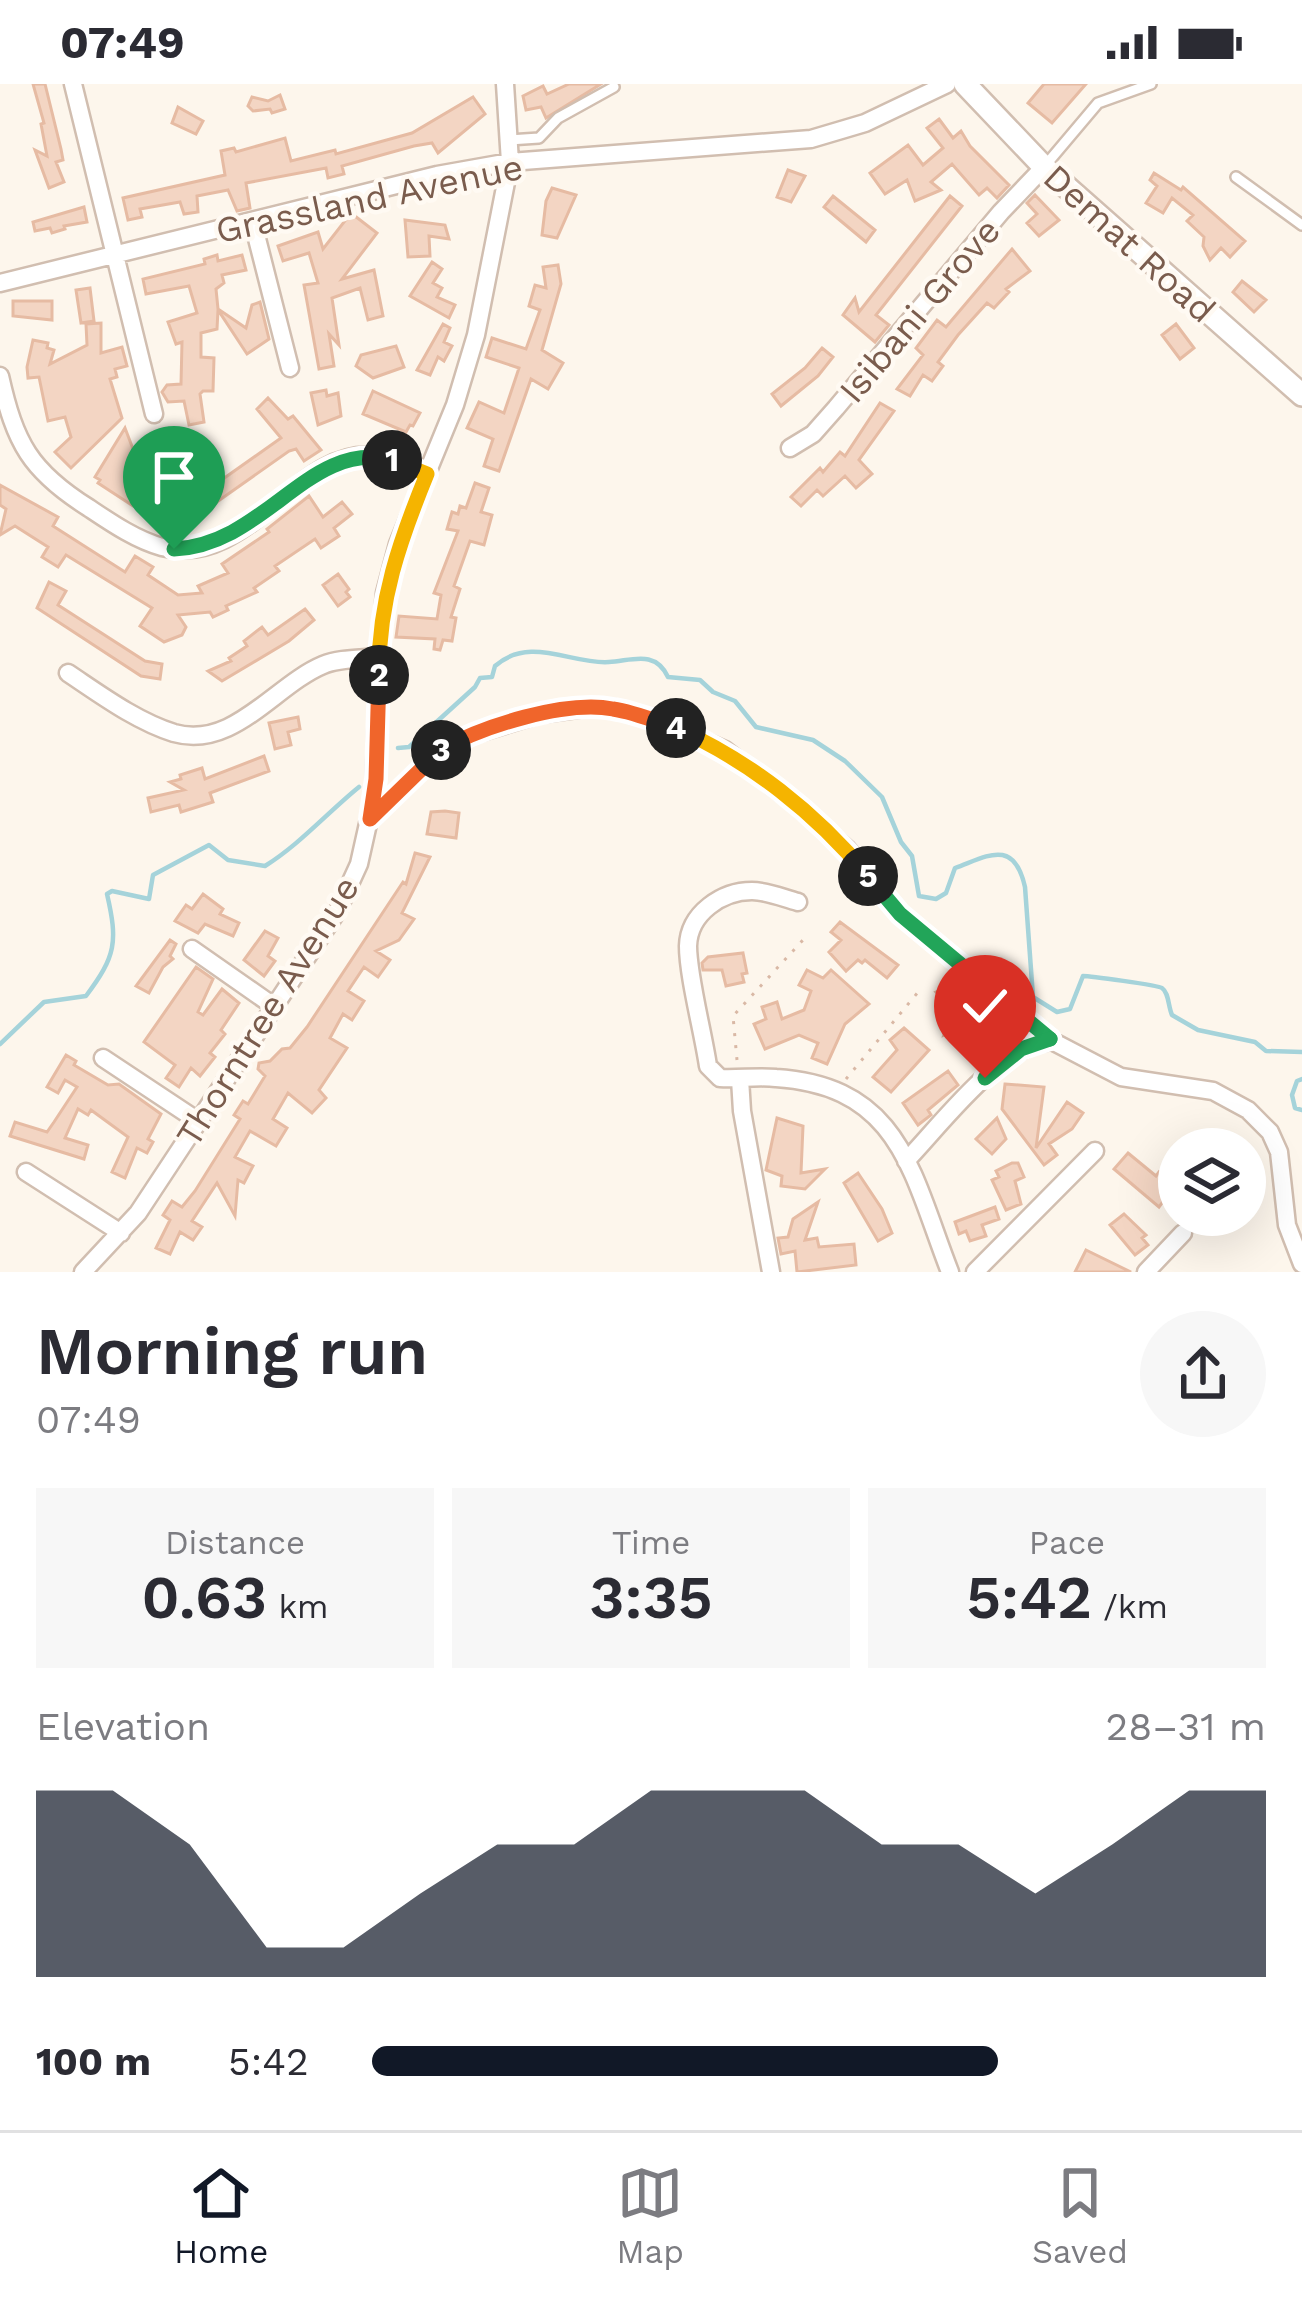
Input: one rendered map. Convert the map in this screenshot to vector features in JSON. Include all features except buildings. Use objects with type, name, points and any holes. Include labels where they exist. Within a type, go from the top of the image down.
[{"type":"street","points":[[73,84],[154,414]]},
{"type":"street","name":"Thorntree Avenue","points":[[83,1272],[121,1233],[198,1121],[355,876],[370,819],[385,593],[398,544],[455,405],[476,335],[510,162],[506,84]]},
{"type":"street","name":"Grassland Avenue","points":[[0,284],[437,175],[510,162],[811,140],[865,123],[946,84]]},
{"type":"street","name":"Demat Road","points":[[965,84],[1044,167],[1302,395]]},
{"type":"street","name":"Isibani Grove","points":[[790,448],[825,421],[1044,167]]},
{"type":"street","points":[[253,223],[290,368]]},
{"type":"street","points":[[0,376],[5,427],[29,459],[66,493],[152,544],[174,549],[213,544],[248,526],[321,471],[351,457],[374,456],[427,474]]},
{"type":"street","points":[[68,673],[172,732],[206,734],[228,728],[322,665],[379,657]]},
{"type":"street","points":[[370,819],[440,751],[460,739],[540,714],[591,706],[614,709],[725,750],[847,849],[900,914],[1052,1041],[1121,1077],[1213,1091],[1248,1110],[1270,1132],[1279,1152],[1286,1225],[1302,1264]]},
{"type":"street","points":[[798,902],[757,890],[739,892],[708,905],[692,929],[688,951],[708,1066],[720,1078],[778,1078],[837,1090],[872,1109],[897,1139],[950,1272]]},
{"type":"street","points":[[192,950],[275,1007]]},
{"type":"street","points":[[906,1161],[1007,1059],[1052,1041]]},
{"type":"street","points":[[103,1058],[198,1121]]},
{"type":"street","points":[[740,1079],[771,1272]]},
{"type":"street","points":[[976,1272],[1095,1151]]},
{"type":"street","points":[[26,1172],[121,1233]]},
{"type":"street","points":[[1146,1272],[1180,1236]]},
{"type":"lane","points":[[1044,167],[1098,103],[1151,84]]},
{"type":"lane","points":[[509,140],[539,138],[558,118],[614,87]]},
{"type":"lane","points":[[1236,177],[1302,225]]},
{"type":"path","points":[[740,1079],[733,1016],[802,940]]},
{"type":"path","points":[[837,1090],[919,991]]},
{"type":"waterway","points":[[398,748],[409,747],[480,678],[492,677],[495,666],[508,657],[537,652],[595,662],[649,660],[668,677],[700,680],[713,692],[735,701],[756,727],[813,740],[845,761],[882,797],[912,856],[919,896],[936,899],[946,893],[955,868],[977,859],[997,855],[1014,861],[1025,887],[1033,997],[1057,1012],[1070,1009],[1083,976],[1137,983],[1162,988],[1172,1015],[1198,1030],[1255,1042],[1266,1051],[1302,1052]]},
{"type":"waterway","points":[[0,1044],[44,1002],[86,996],[96,982],[112,948],[107,894],[149,899],[153,875],[209,845],[228,860],[265,866],[359,787]]},
{"type":"waterway","points":[[1302,1079],[1292,1095],[1295,1108],[1302,1110]]},
{"type":"route","points":[[174,549],[213,544],[248,526],[343,459],[374,456],[427,474],[398,544],[385,593],[370,819],[440,751],[460,739],[540,714],[591,706],[675,728],[725,750],[793,802],[847,849],[900,914],[1052,1041],[1021,1049],[985,1078]]}]
